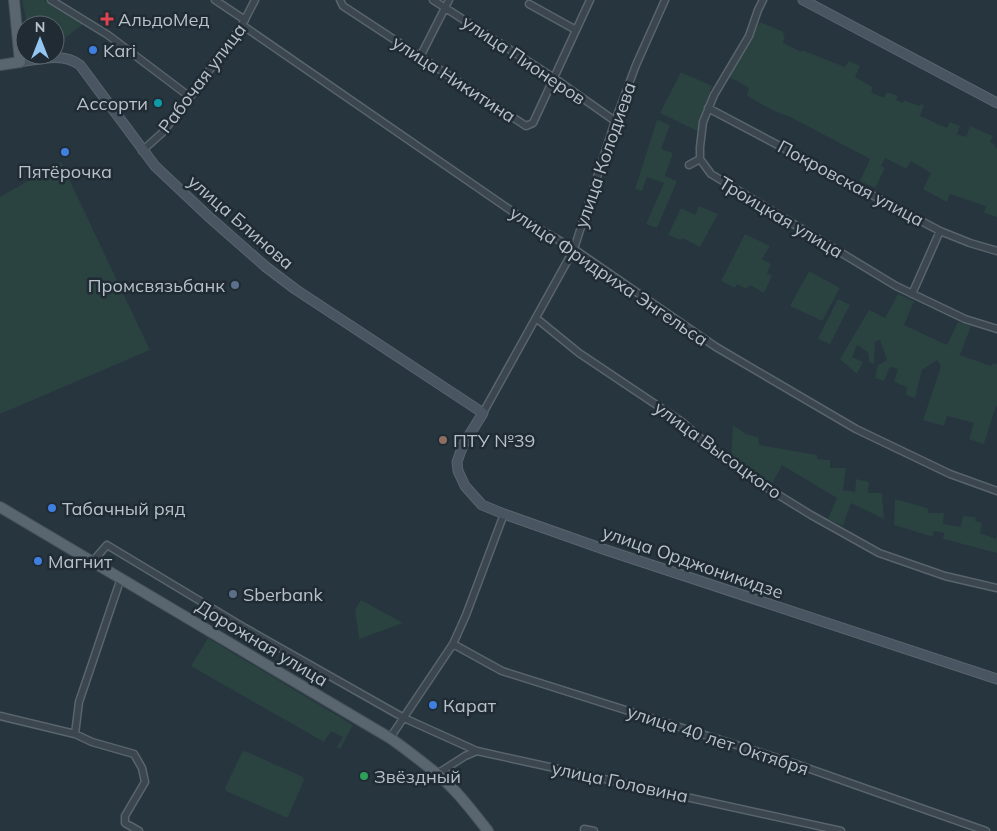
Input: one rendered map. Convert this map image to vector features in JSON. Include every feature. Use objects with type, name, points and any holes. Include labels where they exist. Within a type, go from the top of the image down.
[{"type":"main road","points":[[14,0],[15,15]]},
{"type":"main road","points":[[803,0],[997,103]]},
{"type":"main road","name":"улица Блинова","points":[[65,58],[75,60],[85,70],[142,151],[180,191],[266,267],[295,289],[482,413]]},
{"type":"main road","name":"улица Блинова","points":[[0,65],[15,63]]},
{"type":"main road","name":"улица Орджоникидзе","points":[[482,413],[459,454],[457,462],[458,471],[465,486],[482,505],[749,598],[997,679]]},
{"type":"main road","name":"Дорожная улица","points":[[0,507],[390,738],[414,754],[437,774],[488,831]]},
{"type":"street","points":[[51,0],[108,35],[190,96]]},
{"type":"street","name":"улица Фридриха Энгельса","points":[[215,0],[243,23],[529,223],[574,249],[716,346],[856,430],[950,474],[997,492]]},
{"type":"street","name":"Рабочая улица","points":[[142,151],[164,132],[243,23],[255,0]]},
{"type":"street","name":"улица Никитина","points":[[340,0],[343,6],[526,126],[533,123],[590,0]]},
{"type":"street","name":"улица Пионеров","points":[[433,0],[554,78],[615,121]]},
{"type":"street","points":[[420,57],[449,0]]},
{"type":"street","name":"улица Колодиева","points":[[482,413],[574,249],[615,121],[636,65],[665,0]]},
{"type":"street","points":[[689,165],[700,159],[703,122],[708,108],[749,36],[763,0]]},
{"type":"street","points":[[529,4],[576,30]]},
{"type":"street","name":"Покровская улица","points":[[708,108],[940,231],[997,251]]},
{"type":"street","name":"Троицкая улица","points":[[700,159],[711,174],[896,286],[965,319],[997,329]]},
{"type":"street","points":[[912,294],[940,231]]},
{"type":"street","name":"улица Высоцкого","points":[[536,318],[579,353],[682,422],[724,459],[811,515],[879,553],[945,576],[997,588]]},
{"type":"street","points":[[390,738],[453,644],[466,615],[504,514]]},
{"type":"street","name":"улица Головина","points":[[93,561],[107,545],[246,628],[404,718],[478,751],[841,831]]},
{"type":"street","points":[[75,734],[79,702],[121,578]]},
{"type":"street","name":"улица 40 лет Октября","points":[[453,644],[502,671],[794,763],[986,831]]},
{"type":"street","points":[[0,716],[75,734],[92,742],[134,754],[142,768],[145,782],[125,816],[125,823],[139,831]]},
{"type":"street","points":[[437,774],[465,756],[478,751]]},
{"type":"street","points":[[584,829],[594,831]]},
{"type":"green space","points":[[22,0],[44,0],[83,24],[65,38],[65,15],[25,15]]},
{"type":"green space","points":[[760,22],[784,32],[783,43],[801,52],[802,50],[845,67],[849,61],[860,66],[855,77],[873,87],[871,92],[884,98],[887,92],[898,96],[896,100],[903,103],[904,100],[919,106],[921,104],[924,105],[920,116],[947,128],[950,122],[960,126],[957,134],[966,137],[970,126],[993,136],[990,142],[997,149],[997,217],[984,213],[986,206],[950,194],[947,202],[923,189],[931,173],[911,161],[906,169],[885,158],[881,166],[885,168],[875,188],[860,181],[870,159],[747,96],[749,88],[729,77]]},
{"type":"green space","points":[[681,72],[712,86],[697,131],[660,113]]},
{"type":"green space","points":[[657,120],[670,125],[661,149],[673,153],[665,176],[677,181],[657,228],[646,224],[664,183],[647,177],[642,191],[635,189]]},
{"type":"green space","points":[[61,162],[150,350],[0,414],[0,197]]},
{"type":"green space","points":[[699,206],[718,214],[700,247],[682,238],[680,240],[668,235],[681,208],[695,215]]},
{"type":"green space","points":[[745,234],[770,246],[762,259],[771,264],[767,273],[772,276],[764,293],[750,285],[746,289],[737,284],[735,288],[721,281]]},
{"type":"green space","points":[[809,271],[840,288],[822,321],[790,306]]},
{"type":"green space","points":[[898,294],[914,301],[904,325],[947,345],[958,322],[971,326],[960,355],[991,366],[993,363],[997,364],[997,406],[984,444],[969,439],[974,423],[947,416],[944,426],[923,420],[941,366],[937,360],[922,370],[915,398],[906,395],[907,387],[894,382],[898,369],[890,367],[884,381],[875,378],[878,365],[887,360],[880,340],[875,342],[874,364],[869,362],[868,352],[857,345],[852,357],[863,362],[857,374],[840,359],[869,310],[885,318]]},
{"type":"green space","points":[[838,299],[850,305],[830,344],[818,339]]},
{"type":"green space","points":[[733,425],[746,434],[758,437],[759,445],[817,455],[817,459],[830,460],[830,468],[846,468],[843,490],[855,492],[856,479],[869,482],[868,493],[882,493],[884,519],[851,503],[843,526],[828,519],[837,498],[782,465],[772,484],[731,459]]},
{"type":"green space","points":[[895,499],[927,508],[929,513],[944,513],[943,524],[961,527],[963,516],[976,517],[975,521],[982,523],[980,533],[996,539],[997,533],[997,553],[943,539],[944,533],[934,531],[933,537],[894,525]]},
{"type":"green space","points":[[361,600],[403,623],[359,639],[355,610]]},
{"type":"green space","points":[[208,638],[353,725],[340,749],[337,747],[343,737],[331,731],[324,742],[191,666]]},
{"type":"green space","points":[[245,751],[303,777],[304,780],[288,817],[226,791],[225,788],[242,752]]},
{"type":"place","name":"АльдоМед","points":[[107,19]]},
{"type":"place","name":"Kari","points":[[93,50]]},
{"type":"place","name":"Ассорти","points":[[158,103]]},
{"type":"place","name":"Пятёрочка","points":[[65,152]]},
{"type":"place","name":"Промсвязьбанк","points":[[235,285]]},
{"type":"place","name":"ПТУ №39","points":[[443,440]]},
{"type":"place","name":"Табачный ряд","points":[[52,508]]},
{"type":"place","name":"Магнит","points":[[38,561]]},
{"type":"place","name":"Sberbank","points":[[233,594]]},
{"type":"place","name":"Карат","points":[[433,705]]},
{"type":"place","name":"Звёздный","points":[[364,776]]}]
